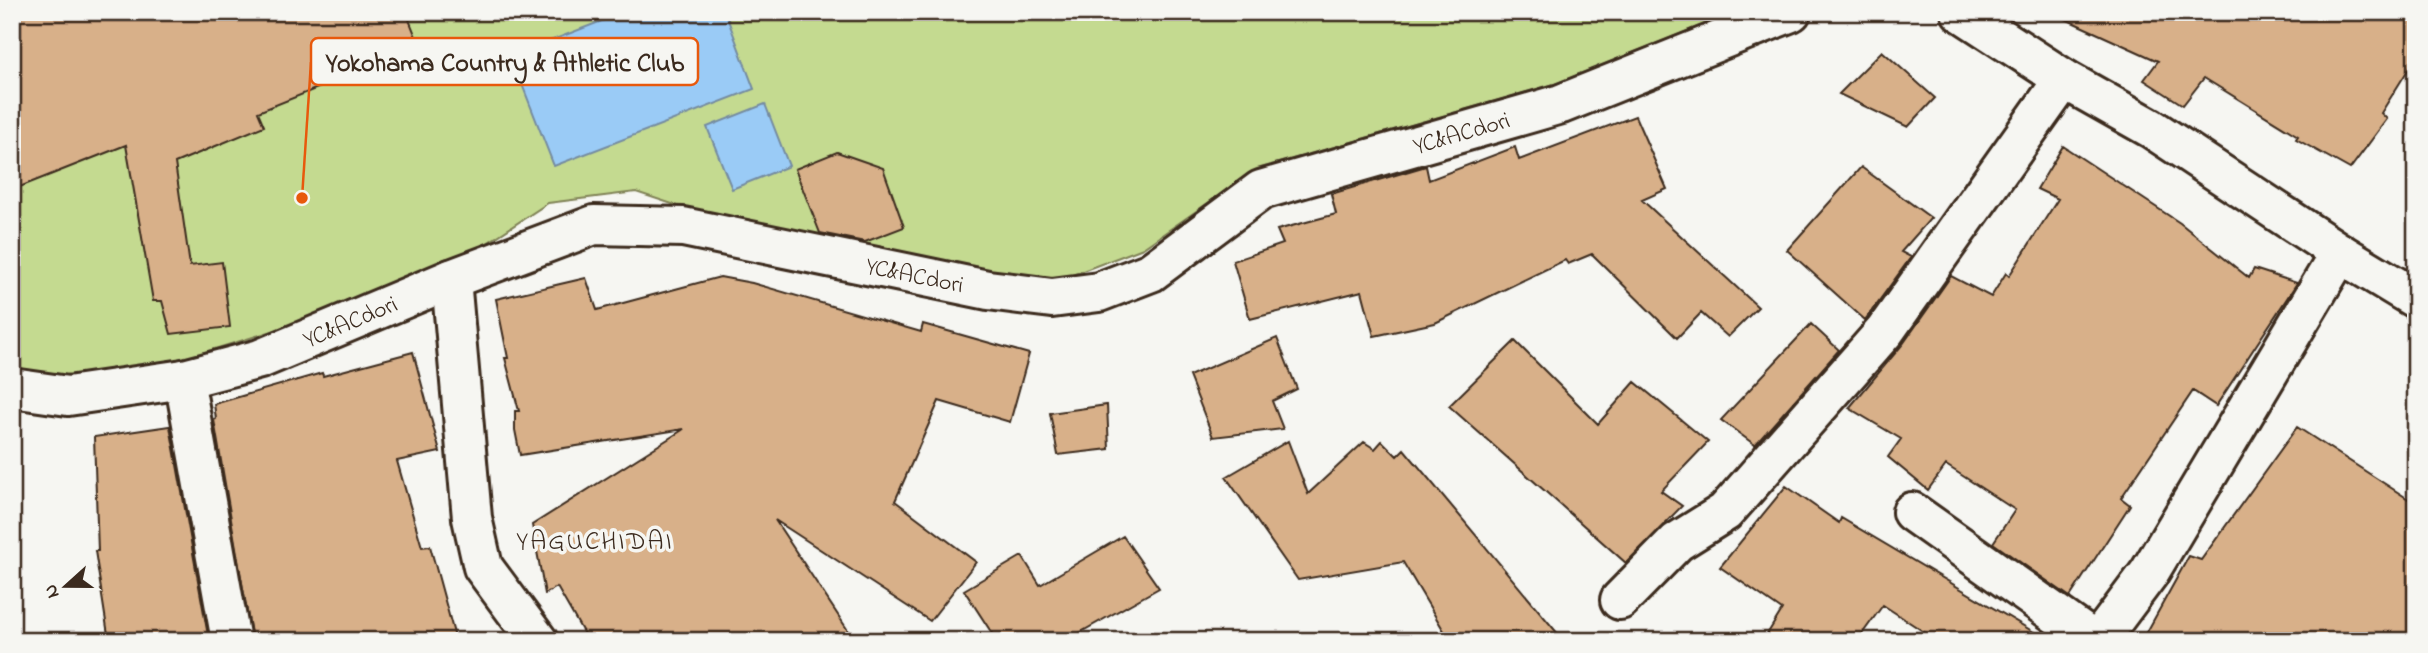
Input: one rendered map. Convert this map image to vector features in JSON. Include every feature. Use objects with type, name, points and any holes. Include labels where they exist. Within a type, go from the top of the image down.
[{"type":"street","name":"YC&ACdori","points":[[12,388],[68,396],[184,379],[260,359],[451,279],[594,225],[683,227],[988,290],[1052,298],[1099,292],[1151,272],[1261,190],[1561,104],[1791,12]]},
{"type":"street","points":[[1961,12],[2064,79],[2151,128],[2340,253],[2416,299]]},
{"type":"street","points":[[1620,600],[1677,542],[1725,512],[1885,331],[2064,79]]},
{"type":"street","points":[[1912,512],[2096,641],[2150,573],[2340,253]]},
{"type":"street","points":[[451,279],[472,518],[483,567],[538,641]]},
{"type":"street","points":[[184,379],[231,641]]},
{"type":"green space","points":[[12,12],[1735,12],[1555,84],[1257,169],[1143,248],[1059,280],[968,268],[736,225],[636,192],[548,203],[484,245],[333,312],[154,368],[82,375],[12,376]]},
{"type":"water","points":[[625,12],[725,12],[754,89],[554,166],[511,56]]},
{"type":"water","points":[[765,104],[789,166],[732,189],[707,127]]},
{"type":"building","points":[[12,12],[406,12],[420,47],[258,112],[264,126],[175,163],[190,266],[222,262],[230,327],[171,334],[162,301],[153,301],[126,145],[12,190]]},
{"type":"building","points":[[2050,12],[2416,12],[2416,57],[2381,113],[2387,119],[2350,169],[2296,139],[2298,136],[2204,78],[2183,105],[2144,80],[2158,61]]},
{"type":"building","points":[[1882,51],[1935,98],[1908,127],[1839,94]]},
{"type":"building","points":[[1635,116],[1667,189],[1642,200],[1758,307],[1728,337],[1701,313],[1677,338],[1592,254],[1568,264],[1565,260],[1435,323],[1374,336],[1362,291],[1250,319],[1233,261],[1283,244],[1277,230],[1336,214],[1331,194],[1426,166],[1429,180],[1515,147],[1519,160]]},
{"type":"building","points":[[2063,146],[2180,223],[2249,278],[2254,269],[2297,283],[2216,406],[2193,391],[2121,498],[2130,505],[2070,597],[1993,543],[2015,510],[1946,465],[1928,490],[1888,457],[1901,439],[1849,408],[1903,344],[1951,276],[1991,297],[2006,273],[2009,276],[2058,199],[2037,189]]},
{"type":"building","points":[[837,152],[883,168],[904,227],[865,242],[820,233],[795,169]]},
{"type":"building","points":[[1861,167],[1931,218],[1901,252],[1911,257],[1865,320],[1787,250]]},
{"type":"building","points":[[720,277],[752,283],[921,332],[923,324],[1029,354],[1010,422],[939,401],[895,501],[976,562],[930,621],[775,520],[855,641],[588,641],[557,587],[545,594],[532,525],[684,429],[520,455],[515,430],[515,411],[519,411],[505,358],[508,358],[496,299],[586,278],[597,310]]},
{"type":"building","points":[[1811,324],[1839,350],[1755,445],[1721,420]]},
{"type":"building","points":[[1277,338],[1297,389],[1272,401],[1283,429],[1213,437],[1189,376]]},
{"type":"building","points":[[1515,341],[1598,424],[1635,382],[1708,442],[1661,491],[1682,506],[1626,563],[1449,406]]},
{"type":"building","points":[[413,352],[440,452],[397,461],[422,547],[430,546],[456,641],[252,641],[214,420],[214,404],[322,373],[323,376]]},
{"type":"building","points":[[1107,405],[1109,449],[1058,455],[1050,413]]},
{"type":"building","points":[[170,426],[209,641],[109,641],[95,551],[98,551],[94,437]]},
{"type":"building","points":[[2297,427],[2416,504],[2416,641],[2142,641],[2189,556],[2201,560]]},
{"type":"building","points":[[1288,441],[1308,494],[1364,442],[1375,449],[1382,441],[1397,456],[1404,449],[1564,641],[1450,641],[1403,562],[1298,580],[1226,477]]},
{"type":"building","points":[[1786,486],[1839,523],[1841,518],[2049,641],[1938,641],[1883,605],[1857,641],[1763,641],[1782,610],[1720,567]]},
{"type":"building","points":[[1123,536],[1159,588],[1065,641],[997,641],[964,590],[1022,556],[1040,585]]},
{"type":"place","name":"Yokohama Country & Athletic Club","points":[[302,198]]},
{"type":"district","name":"YAGUCHIDAI","points":[[595,540]]}]
